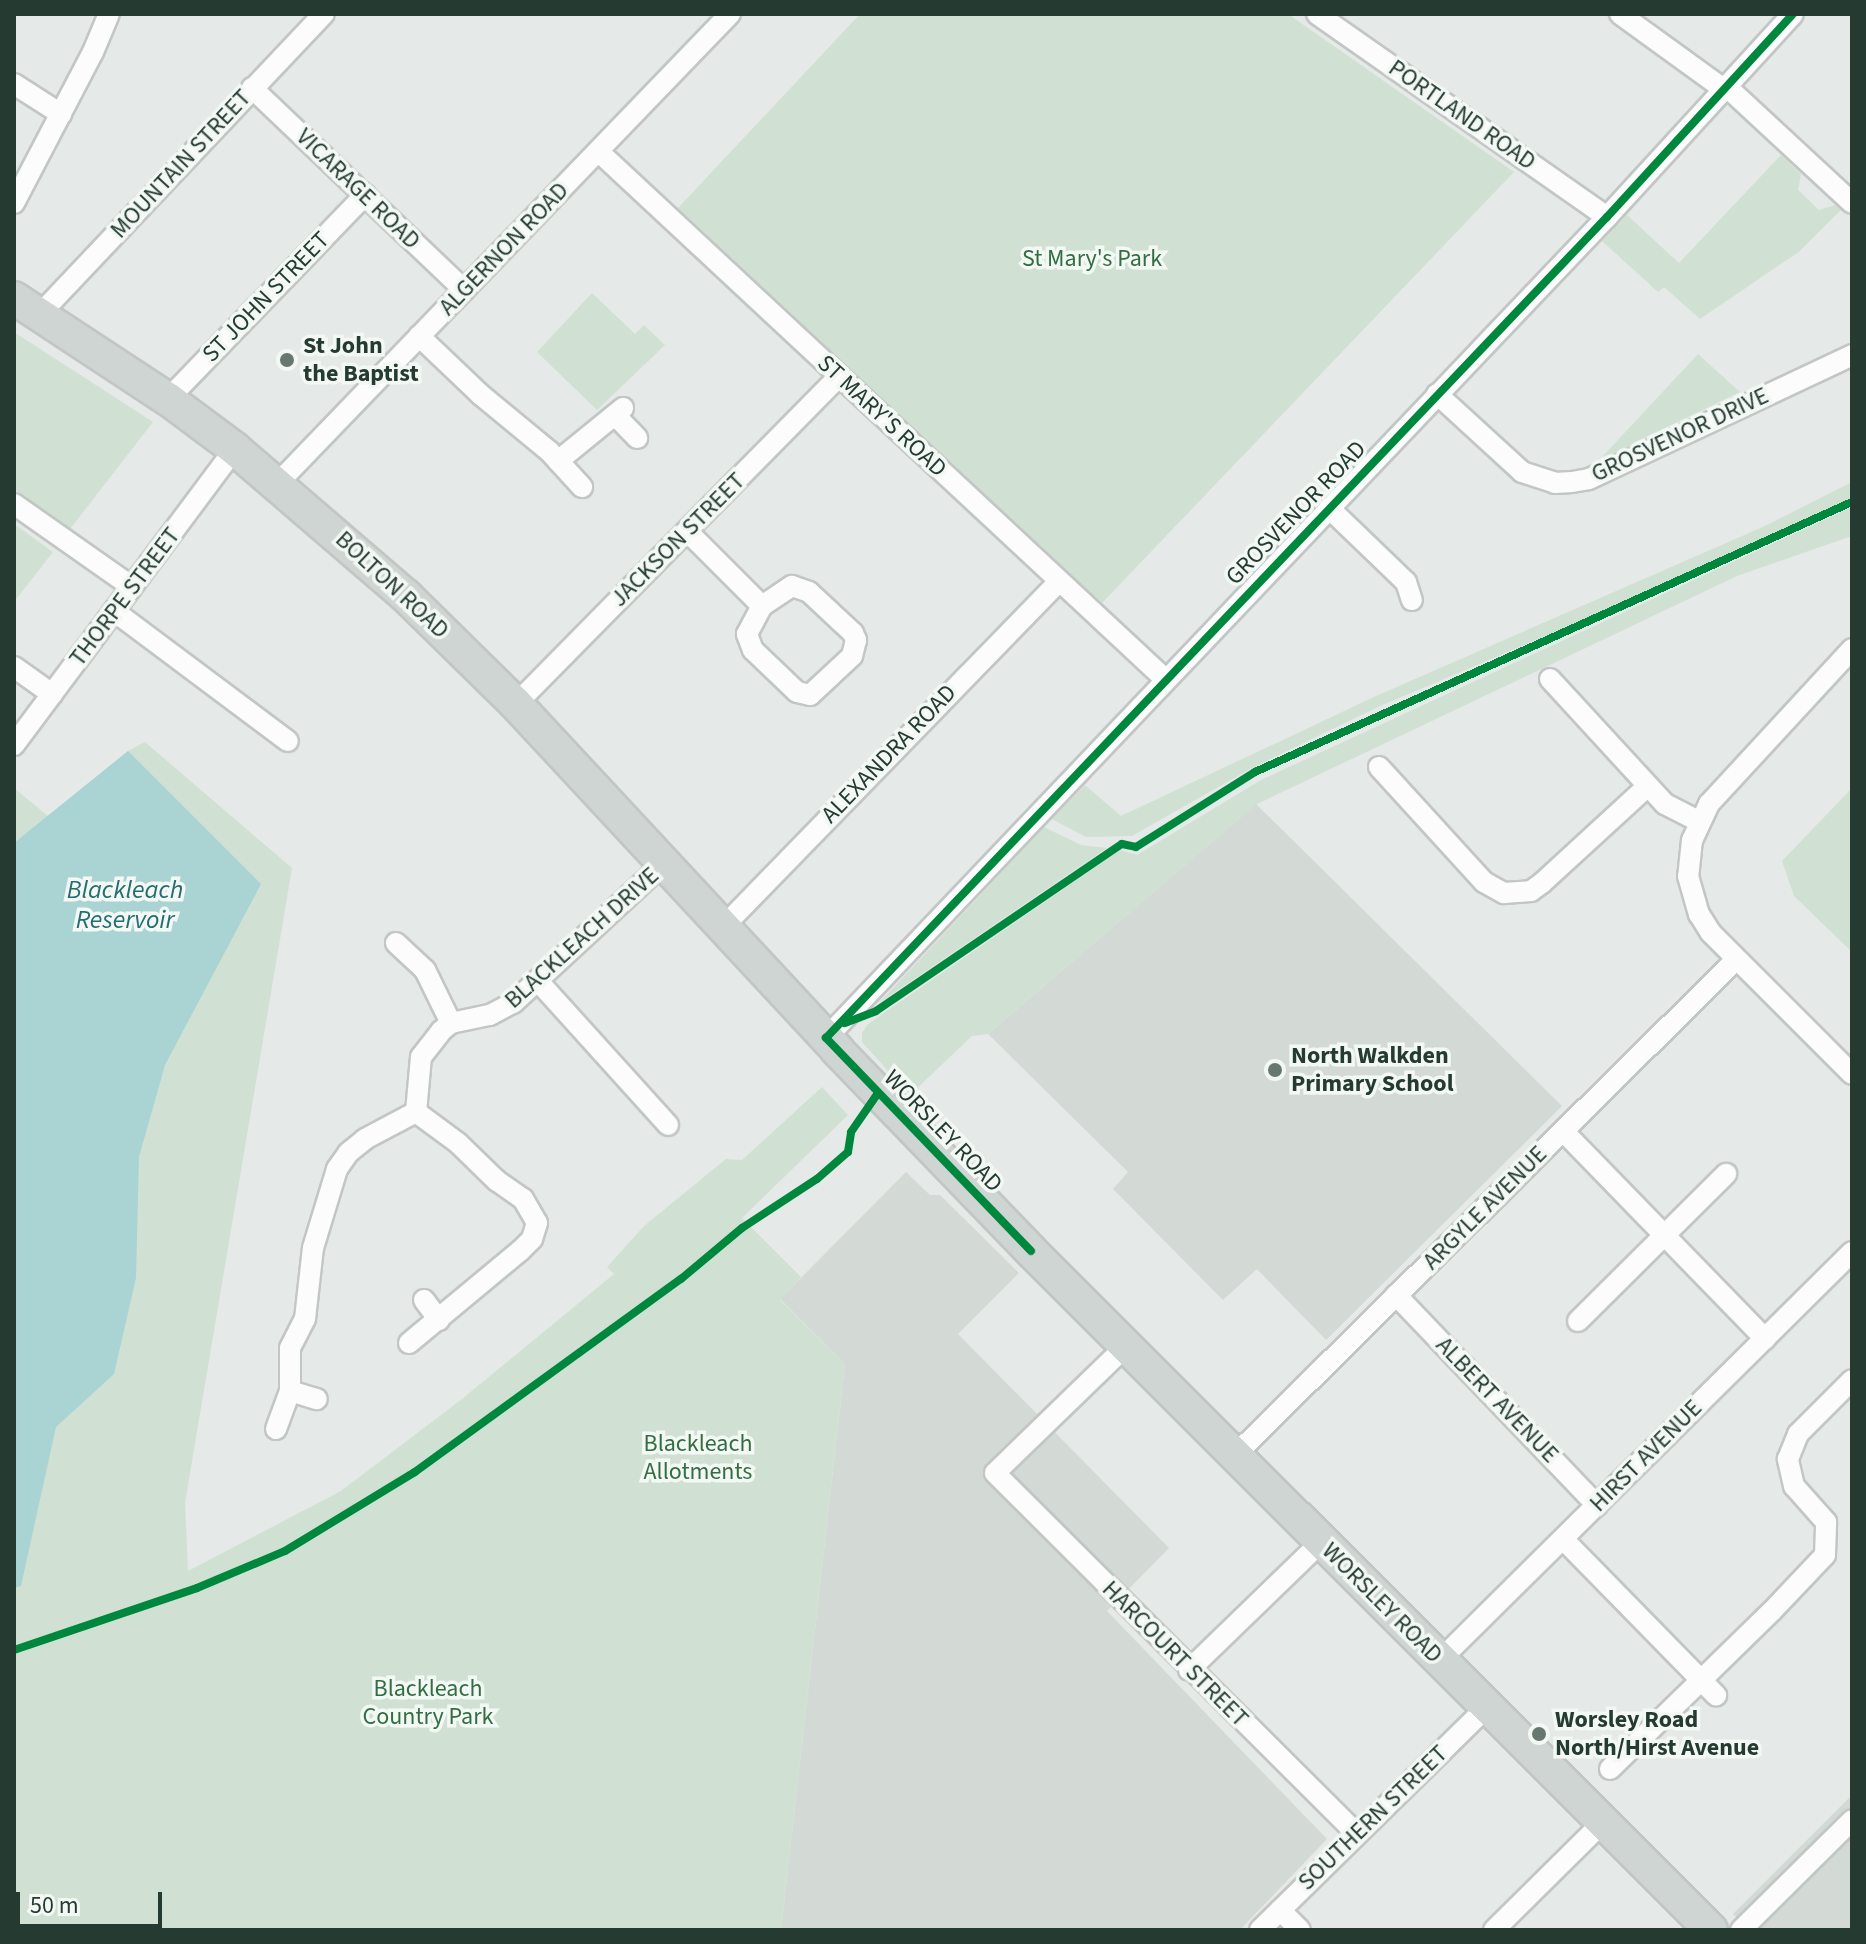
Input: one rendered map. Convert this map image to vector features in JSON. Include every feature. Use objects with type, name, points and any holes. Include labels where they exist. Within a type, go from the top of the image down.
[{"type":"main road","name":"BOLTON ROAD","points":[[27,306],[168,399],[235,449],[406,596],[516,704],[723,927]]},
{"type":"main road","name":"WORSLEY ROAD","points":[[723,927],[878,1093],[1234,1456],[1711,1930]]},
{"type":"street","points":[[14,203],[109,14]]},
{"type":"street","name":"MOUNTAIN STREET","points":[[27,306],[324,14]]},
{"type":"street","name":"ALGERNON ROAD","points":[[277,484],[730,14]]},
{"type":"street","name":"PORTLAND ROAD","points":[[1317,14],[1607,217]]},
{"type":"street","points":[[1620,14],[1727,89],[1852,203]]},
{"type":"street","name":"GROSVENOR ROAD","points":[[832,1044],[1166,680],[1607,217],[1793,14]]},
{"type":"street","points":[[14,84],[61,114]]},
{"type":"street","name":"VICARAGE ROAD","points":[[252,88],[464,290]]},
{"type":"street","name":"ST MARY'S ROAD","points":[[598,151],[1058,583],[1166,680]]},
{"type":"street","name":"ST JOHN STREET","points":[[168,399],[365,195]]},
{"type":"street","points":[[419,336],[558,461],[582,487]]},
{"type":"street","name":"GROSVENOR DRIVE","points":[[1437,394],[1522,472],[1555,483],[1572,482],[1589,479],[1852,355]]},
{"type":"street","name":"JACKSON STREET","points":[[516,704],[839,376]]},
{"type":"street","points":[[558,461],[619,412],[637,438]]},
{"type":"street","name":"THORPE STREET","points":[[14,745],[235,449]]},
{"type":"street","points":[[14,504],[132,587]]},
{"type":"street","points":[[1329,508],[1406,582],[1412,600]]},
{"type":"street","points":[[687,531],[762,606]]},
{"type":"street","name":"ALEXANDRA ROAD","points":[[723,927],[1058,583]]},
{"type":"street","points":[[792,586],[800,587],[853,633],[855,649],[818,692],[803,696],[753,650],[747,634],[762,606],[792,586]]},
{"type":"street","points":[[114,611],[259,707],[288,741]]},
{"type":"street","points":[[1852,649],[1722,788],[1699,821],[1688,859],[1692,896],[1711,933],[1852,1074]]},
{"type":"street","points":[[14,667],[52,694]]},
{"type":"street","points":[[1563,683],[1665,804],[1699,821]]},
{"type":"street","points":[[1390,772],[1484,882],[1504,893],[1518,894],[1542,883],[1648,786]]},
{"type":"street","name":"BLACKLEACH DRIVE","points":[[451,1023],[502,1011],[664,863]]},
{"type":"street","points":[[392,942],[425,970],[451,1023],[431,1041],[421,1057],[416,1112]]},
{"type":"street","name":"ARGYLE AVENUE","points":[[1234,1456],[1736,960]]},
{"type":"street","points":[[538,981],[669,1124]]},
{"type":"street","points":[[409,1343],[520,1251],[532,1239],[537,1223],[523,1199],[416,1112]]},
{"type":"street","points":[[276,1429],[290,1391],[290,1348],[305,1319],[309,1268],[337,1169],[348,1153],[365,1139],[416,1112]]},
{"type":"street","points":[[1563,1131],[1765,1339]]},
{"type":"street","points":[[1578,1321],[1726,1174]]},
{"type":"street","points":[[537,1223],[559,1222]]},
{"type":"street","name":"HIRST AVENUE","points":[[1440,1660],[1852,1252]]},
{"type":"street","name":"ALBERT AVENUE","points":[[1396,1295],[1597,1505]]},
{"type":"street","points":[[424,1300],[439,1320]]},
{"type":"street","name":"HARCOURT STREET","points":[[1126,1346],[995,1473],[1189,1670],[1357,1834]]},
{"type":"street","points":[[1610,1769],[1825,1555],[1826,1522],[1794,1486],[1788,1459],[1798,1434],[1852,1380]]},
{"type":"street","points":[[290,1391],[317,1399]]},
{"type":"street","points":[[1563,1539],[1716,1695]]},
{"type":"street","points":[[1189,1670],[1321,1542]]},
{"type":"street","name":"SOUTHERN STREET","points":[[1260,1930],[1487,1707]]},
{"type":"street","points":[[1741,1930],[1852,1820]]},
{"type":"street","points":[[1494,1930],[1603,1822]]},
{"type":"street","points":[[1280,1910],[1300,1930]]},
{"type":"shaded area","name":"North Walkden Primary School","points":[[1256,804],[1562,1106],[1326,1340],[1257,1269],[1223,1300],[1113,1189],[1128,1172],[988,1034]]},
{"type":"shaded area","points":[[906,1172],[930,1195],[940,1195],[1019,1273],[958,1334],[1169,1548],[1107,1611],[1327,1839],[1240,1930],[781,1930],[845,1364],[780,1299]]},
{"type":"shaded area","points":[[1852,1795],[1852,1930],[1749,1930],[1733,1914]]},
{"type":"green space","name":"St Mary's Park","points":[[860,14],[1288,14],[1514,172],[1102,603],[678,208]]},
{"type":"green space","points":[[1781,155],[1801,174],[1798,190],[1819,210],[1835,205],[1841,210],[1800,251],[1700,319],[1664,287],[1658,292],[1602,241],[1627,215],[1679,263]]},
{"type":"green space","points":[[592,293],[635,334],[644,325],[665,345],[597,410],[537,352]]},
{"type":"green space","points":[[14,332],[153,422],[70,529],[14,489]]},
{"type":"green space","points":[[1698,354],[1740,392],[1604,458],[1603,456]]},
{"type":"green space","points":[[1852,482],[1852,499],[1656,589],[1378,707],[1250,769],[1132,836],[1086,837],[1052,819],[1085,785],[1121,816],[1376,696],[1765,526]]},
{"type":"green space","points":[[1852,507],[1852,536],[1737,576],[1257,804],[988,1034],[972,1036],[910,1095],[862,1042],[862,1033],[868,1024],[1120,850],[1137,855],[1261,780]]},
{"type":"green space","points":[[14,524],[53,552],[14,602]]},
{"type":"green space","name":"Blackleach Country Park","points":[[145,742],[292,868],[185,1503],[188,1571],[341,1491],[462,1399],[614,1274],[607,1267],[644,1226],[726,1159],[742,1160],[822,1087],[848,1115],[742,1218],[801,1277],[780,1300],[845,1364],[781,1930],[14,1930],[14,788],[48,816],[128,751]]},
{"type":"green space","points":[[1852,788],[1852,952],[1794,896],[1782,861]]},
{"type":"green space","points":[[1044,827],[1081,845],[1107,848],[879,1003]]},
{"type":"water","name":"Blackleach Reservoir","points":[[128,751],[261,884],[165,1065],[139,1157],[136,1278],[114,1374],[56,1427],[21,1586],[14,1588],[14,843]]},
{"type":"cycle path","points":[[1031,1251],[826,1038],[1607,217],[1793,14]]},
{"type":"cycle path","points":[[845,1023],[876,1011],[1122,844],[1136,847],[1255,772],[1852,502]]},
{"type":"cycle path","points":[[14,1650],[197,1588],[285,1551],[415,1472],[681,1279],[742,1228],[817,1179],[848,1152],[851,1132],[878,1093]]},
{"type":"place","name":"St John the Baptist","points":[[287,360]]},
{"type":"place","name":"North Walkden Primary School","points":[[1275,1070]]},
{"type":"place","name":"Worsley Road North/Hirst Avenue","points":[[1539,1734]]},
{"type":"park label","name":"Blackleach Allotments","points":[[698,1458]]}]
